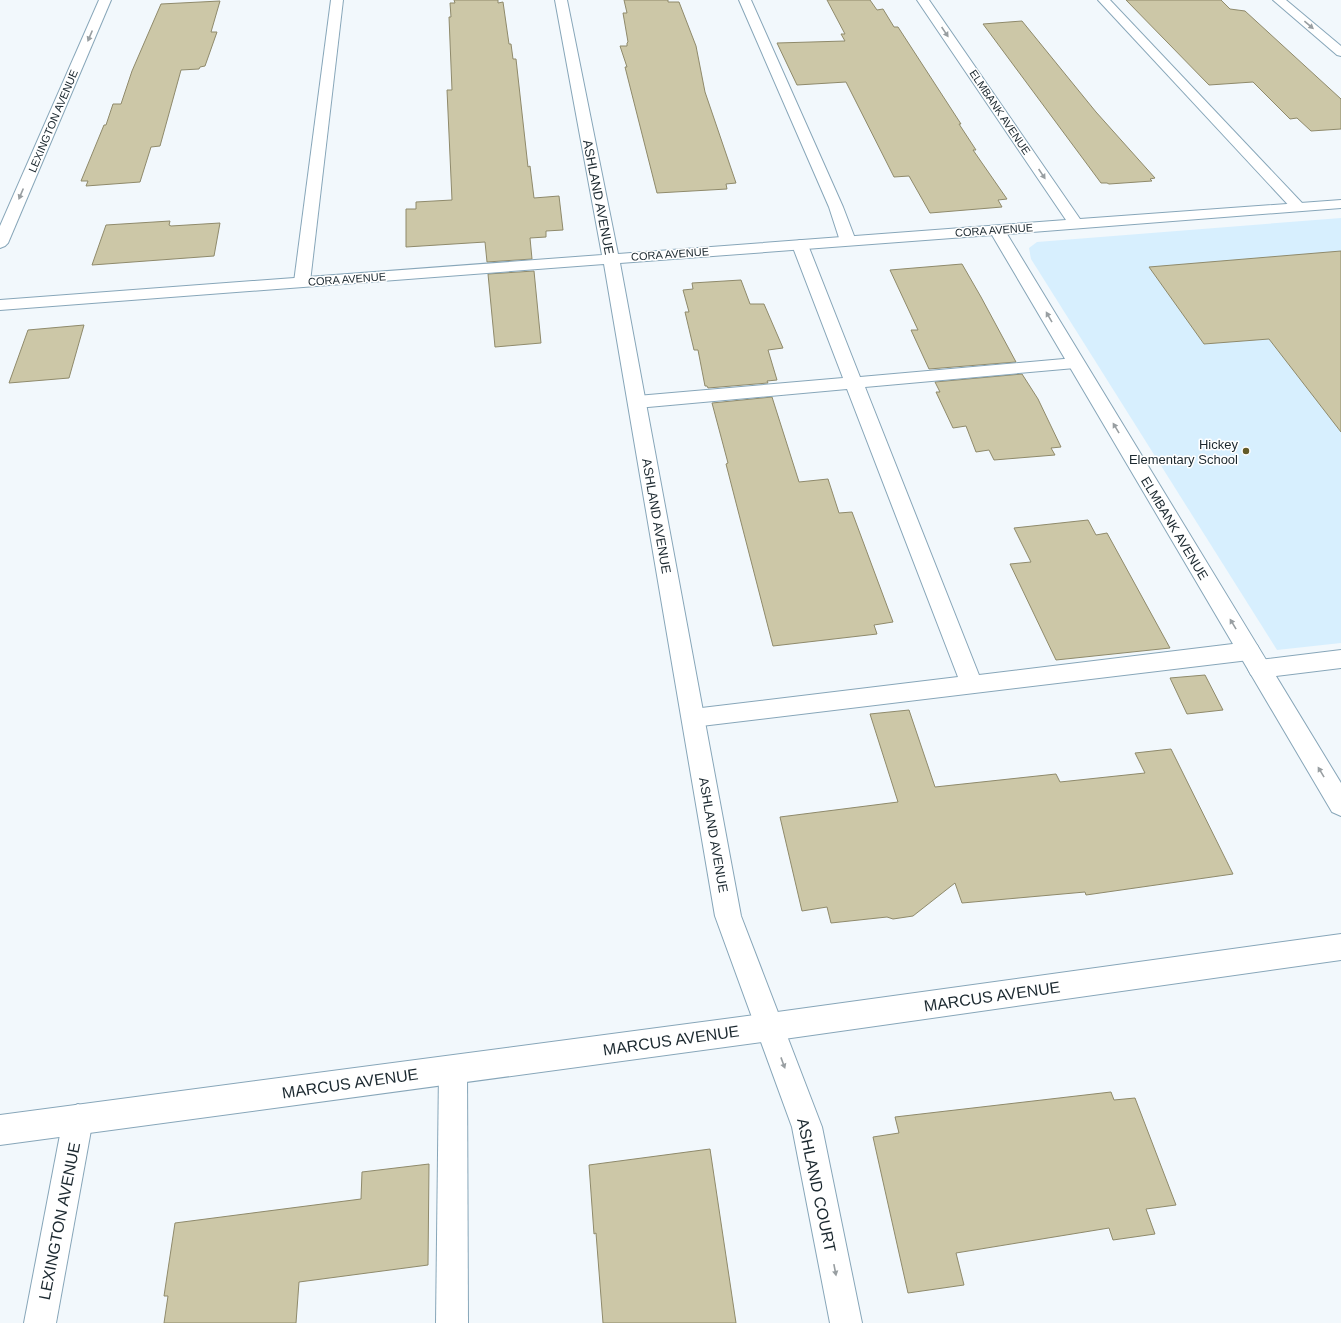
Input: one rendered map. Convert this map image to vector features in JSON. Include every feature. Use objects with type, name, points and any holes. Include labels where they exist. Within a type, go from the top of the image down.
[{"type":"street","name":"LEXINGTON AVENUE","points":[[0,243],[105,0]]},
{"type":"street","points":[[302,282],[337,0]]},
{"type":"street","name":"ASHLAND AVENUE","points":[[561,0],[611,259],[728,916],[770,1027]]},
{"type":"street","points":[[745,0],[836,207],[848,241]]},
{"type":"street","name":"ELMBANK AVENUE","points":[[923,0],[1076,224]]},
{"type":"street","points":[[1104,0],[1298,207]]},
{"type":"street","points":[[1279,0],[1341,52]]},
{"type":"street","name":"CORA AVENUE","points":[[0,305],[1341,204]]},
{"type":"street","name":"ELMBANK AVENUE","points":[[997,230],[1341,805]]},
{"type":"street","points":[[800,245],[972,684]]},
{"type":"street","points":[[637,402],[1076,363]]},
{"type":"street","points":[[693,718],[972,684],[1254,660],[1341,659]]},
{"type":"street","name":"MARCUS AVENUE","points":[[0,1130],[770,1027],[1341,947]]},
{"type":"street","name":"ASHLAND COURT","points":[[770,1027],[807,1127],[846,1323]]},
{"type":"street","points":[[452,1323],[453,1070]]},
{"type":"street","name":"LEXINGTON AVENUE","points":[[40,1323],[78,1119]]},
{"type":"shaded area","name":"Hickey Elementary School","points":[[1341,218],[1341,643],[1277,650],[1031,259],[1029,248],[1037,242]]},
{"type":"building","points":[[454,0],[498,0],[498,3],[503,2],[509,44],[511,44],[513,59],[516,59],[528,167],[530,166],[534,198],[559,196],[563,230],[546,231],[546,237],[530,238],[532,259],[487,262],[485,242],[406,247],[406,209],[416,209],[416,202],[452,200],[447,90],[452,90],[449,17],[451,17],[450,3],[455,3]]},
{"type":"building","points":[[624,0],[668,0],[668,2],[679,2],[696,46],[705,92],[736,183],[726,184],[727,189],[657,193],[625,67],[627,67],[620,46],[627,46],[628,42],[623,13],[627,13]]},
{"type":"building","points":[[827,0],[870,0],[877,10],[883,9],[894,27],[898,27],[961,124],[959,124],[976,150],[973,150],[1007,199],[998,200],[1002,207],[930,213],[909,176],[894,177],[846,82],[797,85],[777,43],[845,41],[841,34],[845,34]]},
{"type":"building","points":[[1126,0],[1221,0],[1230,9],[1245,11],[1341,99],[1341,129],[1311,131],[1297,118],[1290,119],[1253,82],[1209,85]]},
{"type":"building","points":[[220,1],[211,32],[217,32],[205,66],[200,67],[199,69],[181,70],[160,146],[151,147],[140,182],[86,186],[88,181],[81,181],[104,125],[106,125],[113,104],[121,104],[132,71],[161,4]]},
{"type":"building","points":[[1022,21],[1096,112],[1155,178],[1150,179],[1152,181],[1109,184],[1101,183],[983,24]]},
{"type":"building","points":[[170,221],[169,225],[171,226],[220,223],[214,256],[92,265],[106,225]]},
{"type":"building","points":[[1341,251],[1341,432],[1269,339],[1204,344],[1149,267]]},
{"type":"building","points":[[962,264],[1016,362],[929,369],[911,330],[918,330],[890,270]]},
{"type":"building","points":[[534,271],[541,343],[495,347],[488,274]]},
{"type":"building","points":[[741,280],[750,304],[764,304],[783,348],[768,350],[777,380],[767,381],[768,383],[708,388],[705,386],[698,350],[694,350],[685,312],[689,312],[683,290],[693,289],[692,283]]},
{"type":"building","points":[[84,325],[69,378],[9,383],[28,330]]},
{"type":"building","points":[[1022,374],[1038,399],[1061,447],[1051,448],[1055,455],[994,460],[989,450],[976,452],[966,426],[953,428],[936,392],[940,392],[935,382]]},
{"type":"building","points":[[772,397],[799,482],[828,479],[839,513],[852,512],[893,622],[874,625],[877,634],[773,646],[726,464],[728,463],[712,403]]},
{"type":"building","points":[[1088,520],[1096,535],[1107,533],[1170,648],[1056,660],[1010,564],[1031,562],[1014,528]]},
{"type":"building","points":[[1205,675],[1223,710],[1187,714],[1170,678]]},
{"type":"building","points":[[909,710],[935,787],[1056,774],[1060,782],[1145,773],[1135,753],[1171,749],[1233,874],[1086,895],[1085,892],[962,903],[955,883],[913,916],[893,919],[887,917],[831,923],[827,907],[802,911],[780,817],[898,802],[870,714]]},
{"type":"building","points":[[1111,1092],[1114,1100],[1135,1098],[1176,1205],[1146,1209],[1155,1234],[1113,1240],[1109,1228],[956,1253],[964,1285],[908,1293],[873,1137],[899,1133],[895,1117]]},
{"type":"building","points":[[710,1149],[736,1323],[603,1323],[589,1165]]},
{"type":"building","points":[[429,1164],[428,1265],[299,1282],[296,1323],[164,1323],[168,1296],[164,1296],[175,1223],[361,1199],[362,1172]]},
{"type":"place","name":"Hickey Elementary School","points":[[1246,451]]}]
